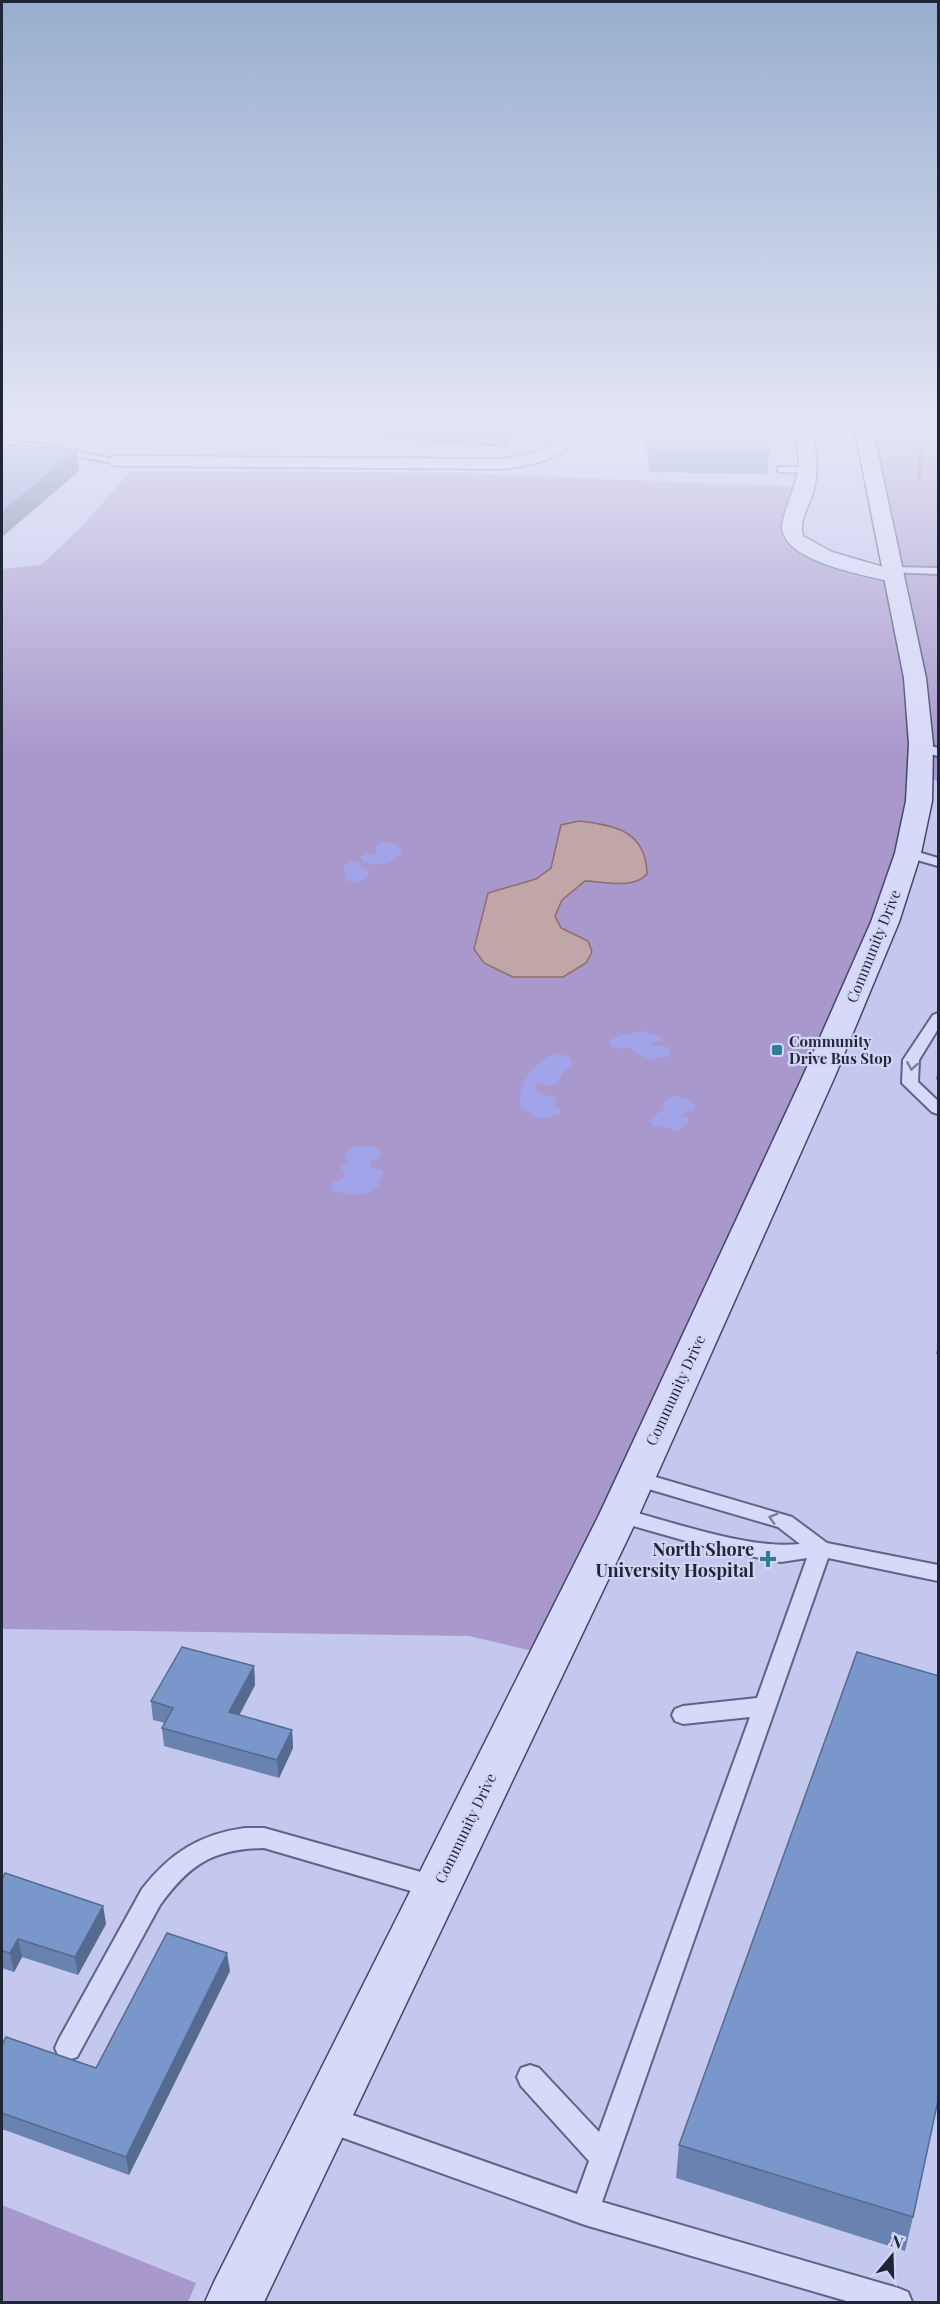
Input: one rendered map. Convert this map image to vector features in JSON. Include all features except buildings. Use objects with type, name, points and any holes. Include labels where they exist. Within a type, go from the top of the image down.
[{"type":"main road","points":[[794,539],[801,545],[831,558],[892,573]]},
{"type":"main road","name":"Community Drive","points":[[234,2302],[619,1515],[819,1076],[885,922],[929,862],[919,801],[929,750],[885,539]]},
{"type":"lane","points":[[892,573],[939,571]]},
{"type":"lane","points":[[939,1017],[911,1060],[910,1083],[939,1109]]},
{"type":"lane","points":[[635,1478],[785,1522],[821,1550]]},
{"type":"lane","points":[[619,1515],[718,1542],[781,1554],[821,1550],[939,1573]]},
{"type":"lane","points":[[585,2211],[821,1550]]},
{"type":"lane","points":[[683,1715],[765,1706]]},
{"type":"lane","points":[[68,2048],[151,1897],[165,1876],[203,1847],[220,1841],[245,1837],[264,1838],[436,1887]]},
{"type":"lane","points":[[530,2077],[605,2158]]},
{"type":"lane","points":[[324,2118],[585,2211],[898,2302]]},
{"type":"shaded area","points":[[69,539],[792,539],[892,583],[882,539],[938,539],[938,781],[913,775],[901,859],[550,1655],[469,1636],[2,1629],[2,569],[41,565]]},
{"type":"shaded area","points":[[579,821],[616,828],[635,839],[641,848],[647,874],[634,882],[626,883],[585,881],[562,900],[555,916],[561,928],[588,941],[592,952],[586,963],[563,977],[513,977],[484,963],[474,949],[488,893],[536,879],[551,868],[561,825]]},
{"type":"shaded area","points":[[2,2205],[196,2283],[188,2302],[2,2302]]},
{"type":"sand","points":[[383,842],[395,844],[396,847],[401,847],[402,851],[385,864],[363,861],[361,856],[367,853],[376,855],[375,847]]},
{"type":"sand","points":[[358,862],[363,870],[370,871],[366,878],[356,882],[344,879],[347,873],[342,870],[347,863]]},
{"type":"sand","points":[[644,1031],[662,1038],[662,1041],[652,1042],[651,1045],[670,1047],[671,1053],[667,1057],[656,1057],[652,1060],[634,1053],[634,1050],[611,1046],[609,1041],[621,1035]]},
{"type":"sand","points":[[558,1053],[571,1058],[572,1065],[563,1072],[556,1085],[549,1086],[538,1082],[536,1091],[554,1096],[557,1101],[554,1103],[555,1107],[560,1108],[560,1113],[544,1119],[533,1117],[531,1113],[521,1110],[521,1091],[524,1083],[534,1067],[549,1056]]},
{"type":"sand","points":[[673,1096],[686,1098],[696,1106],[694,1111],[685,1112],[681,1116],[688,1118],[688,1124],[675,1132],[667,1127],[653,1126],[650,1120],[665,1107],[663,1104]]},
{"type":"sand","points":[[368,1146],[378,1148],[381,1153],[379,1158],[371,1161],[369,1167],[383,1169],[383,1176],[378,1180],[380,1185],[370,1192],[357,1194],[331,1190],[332,1182],[339,1181],[345,1174],[340,1166],[346,1164],[348,1159],[344,1156],[348,1150]]},
{"type":"place","name":"Community Drive Bus Stop","points":[[777,1050]]},
{"type":"place","name":"North Shore University Hospital","points":[[768,1559]]}]
